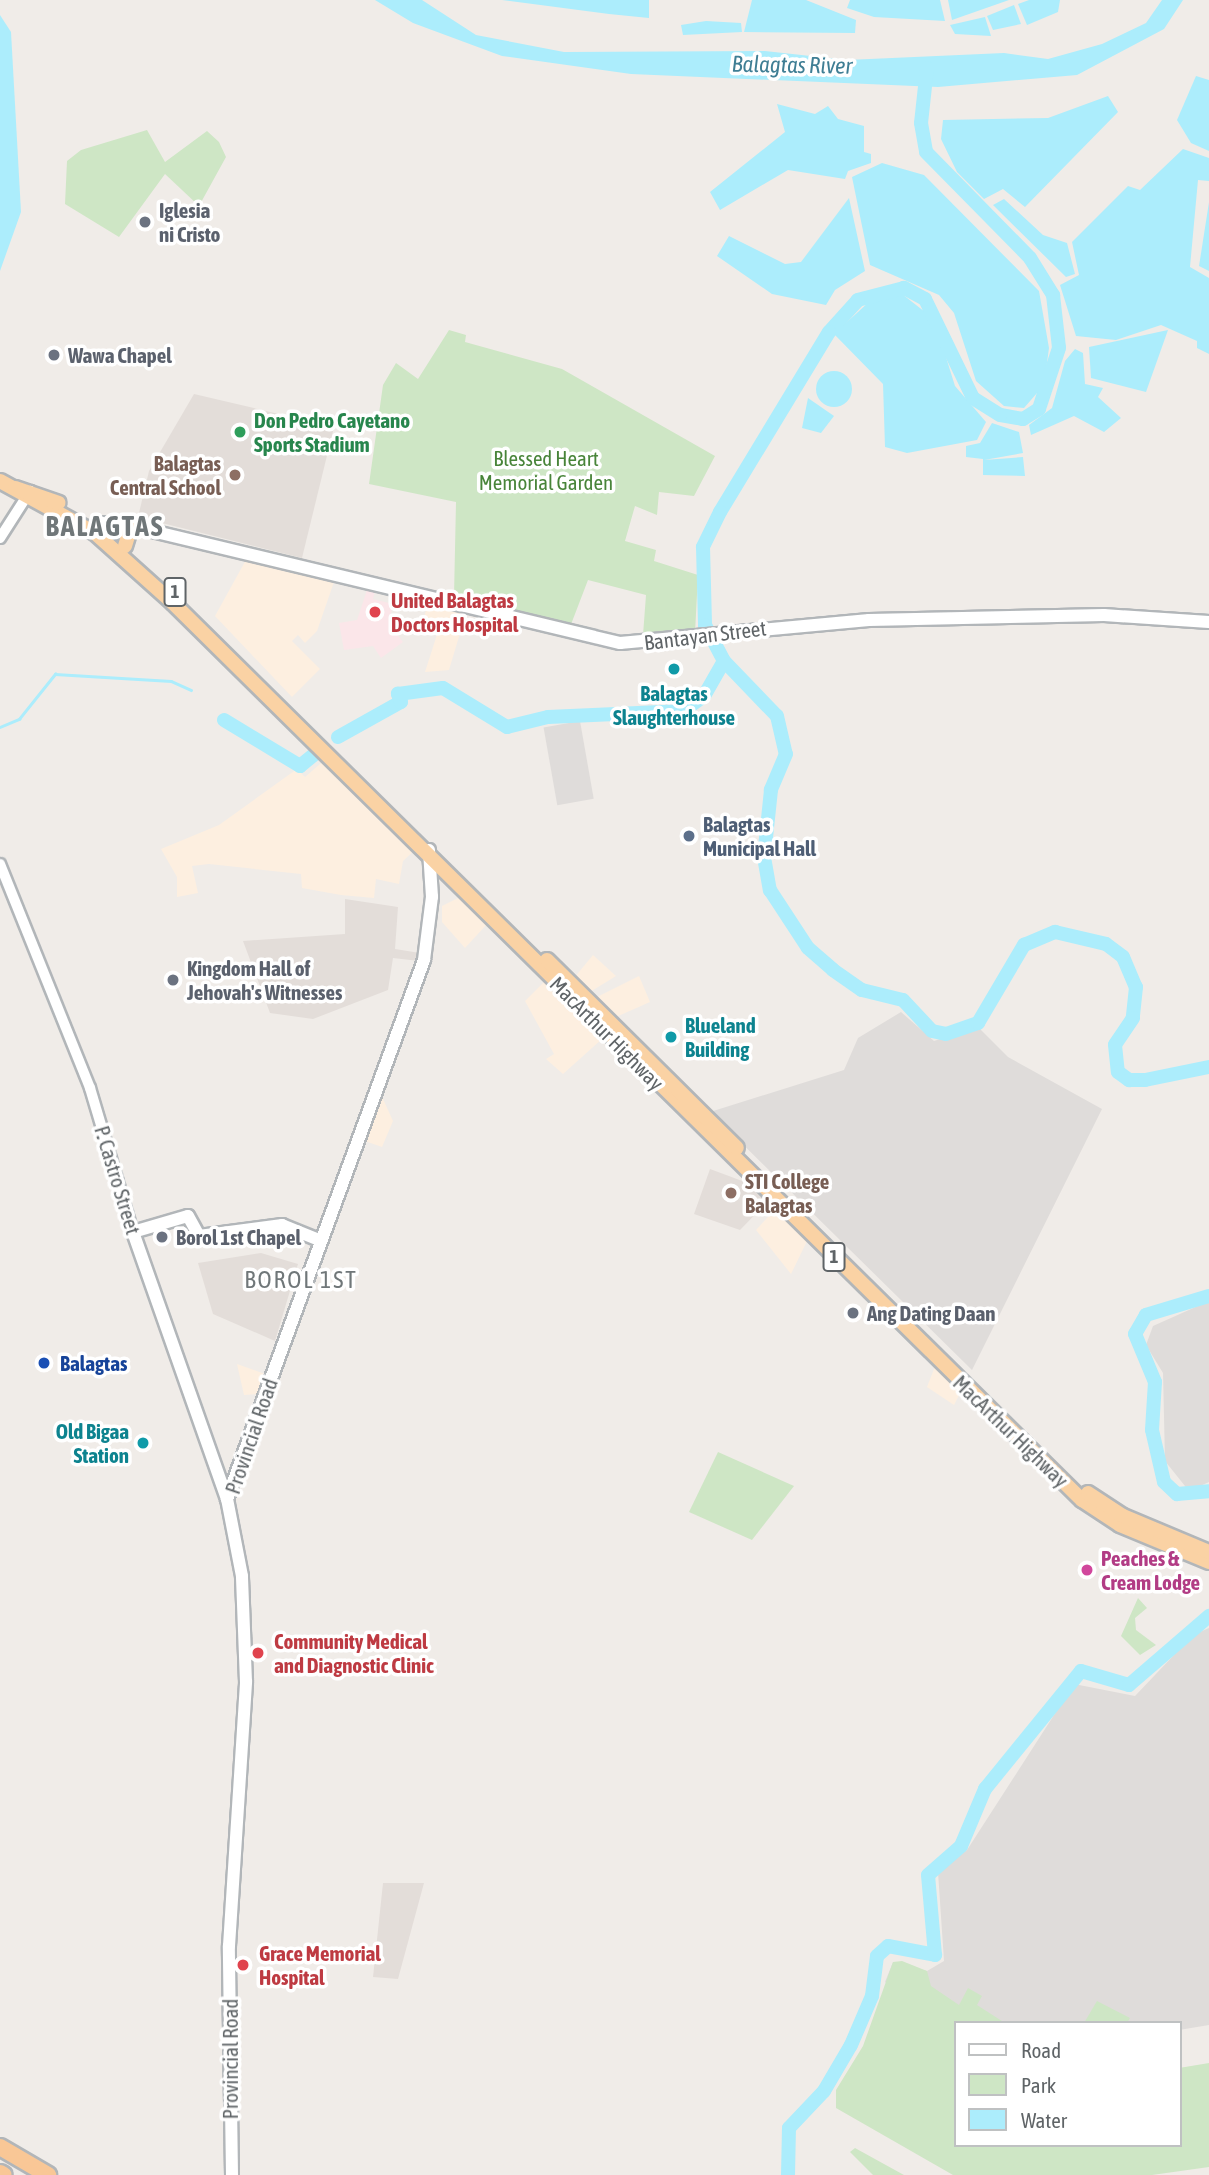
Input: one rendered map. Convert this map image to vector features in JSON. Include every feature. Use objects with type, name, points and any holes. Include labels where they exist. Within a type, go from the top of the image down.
[{"type":"highway","name":"MacArthur Highway","points":[[0,481],[97,528],[125,546],[427,852],[1082,1500],[1120,1525],[1209,1562]]},
{"type":"highway","points":[[125,546],[131,526]]},
{"type":"highway","name":"MacArthur Highway","points":[[97,528],[321,746]]},
{"type":"highway","name":"MacArthur Highway","points":[[427,852],[1090,1494],[1209,1552]]},
{"type":"highway","points":[[0,2147],[48,2175]]},
{"type":"main road","name":"Bantayan Street","points":[[97,528],[131,526],[341,571],[578,637],[645,644],[869,620],[1104,615],[1209,622]]},
{"type":"main road","name":"Provincial Road","points":[[232,2175],[229,1946],[246,1682],[242,1576],[226,1499],[424,960],[432,898],[427,852]]},
{"type":"main road","points":[[134,1232],[188,1216],[199,1236],[282,1225],[319,1240]]},
{"type":"main road","name":"P. Castro Street","points":[[134,1232],[226,1499]]},
{"type":"street","points":[[0,538],[29,494]]},
{"type":"street","name":"P. Castro Street","points":[[0,864],[90,1088],[134,1232]]},
{"type":"shaded area","name":"Balagtas Central School","points":[[194,394],[334,427],[302,558],[138,517],[149,471]]},
{"type":"shaded area","points":[[247,558],[335,579],[317,631],[305,643],[298,635],[292,641],[320,669],[292,697],[215,616]]},
{"type":"shaded area","name":"United Balagtas Doctors Hospital","points":[[370,581],[377,583],[373,599],[393,604],[389,624],[403,642],[381,658],[373,646],[344,650],[339,623],[357,620]]},
{"type":"shaded area","points":[[428,601],[467,610],[449,670],[425,672],[441,622],[424,618]]},
{"type":"shaded area","points":[[580,721],[594,799],[557,805],[544,727]]},
{"type":"shaded area","points":[[327,758],[415,850],[403,861],[399,884],[376,879],[374,898],[341,895],[302,888],[301,874],[209,864],[192,866],[198,893],[177,897],[177,877],[161,849],[219,825],[297,769],[305,777]]},
{"type":"shaded area","points":[[460,897],[488,923],[465,948],[442,922],[442,906]]},
{"type":"shaded area","points":[[345,899],[398,907],[395,949],[420,953],[419,961],[393,958],[388,990],[313,1019],[270,1013],[243,941],[345,934]]},
{"type":"shaded area","points":[[593,955],[616,976],[590,992],[574,978]]},
{"type":"shaded area","points":[[639,976],[650,1002],[616,1017],[595,998]]},
{"type":"shaded area","points":[[546,980],[602,1039],[563,1074],[546,1059],[554,1054],[525,1001]]},
{"type":"shaded area","points":[[901,1012],[934,1041],[978,1027],[1008,1057],[1102,1109],[972,1370],[710,1112],[844,1070],[858,1038]]},
{"type":"shaded area","points":[[379,1090],[393,1121],[382,1147],[359,1139]]},
{"type":"shaded area","name":"STI College Balagtas","points":[[710,1169],[753,1185],[768,1201],[740,1230],[694,1214]]},
{"type":"shaded area","points":[[777,1207],[808,1239],[791,1274],[756,1230]]},
{"type":"shaded area","points":[[261,1253],[298,1264],[275,1341],[213,1314],[198,1263]]},
{"type":"shaded area","points":[[1209,1301],[1209,1482],[1189,1491],[1165,1461],[1163,1373],[1146,1345],[1153,1326]]},
{"type":"shaded area","points":[[237,1364],[265,1374],[258,1394],[244,1395]]},
{"type":"shaded area","points":[[936,1364],[962,1389],[954,1405],[927,1387]]},
{"type":"shaded area","points":[[1209,1628],[1209,2025],[1181,2030],[1181,2021],[954,2022],[885,1982],[893,1962],[927,1971],[944,1961],[938,1872],[967,1850],[1074,1684],[1135,1696],[1193,1635]]},
{"type":"shaded area","points":[[383,1883],[424,1883],[398,1979],[373,1977]]},
{"type":"green space","points":[[147,130],[165,162],[207,131],[219,142],[226,157],[199,206],[165,174],[119,237],[65,204],[67,161],[81,150]]},
{"type":"green space","name":"Blessed Heart Memorial Garden","points":[[449,330],[466,335],[465,342],[562,369],[715,456],[694,496],[659,492],[657,515],[635,506],[625,541],[656,550],[654,561],[698,575],[695,633],[643,635],[646,595],[588,580],[570,627],[454,596],[456,502],[369,484],[383,385],[396,363],[418,379]]},
{"type":"green space","points":[[718,1452],[794,1486],[752,1540],[689,1512]]},
{"type":"green space","points":[[1138,1598],[1147,1608],[1135,1618],[1136,1630],[1156,1645],[1140,1655],[1121,1636]]},
{"type":"green space","points":[[902,1961],[927,1971],[931,1986],[959,2005],[968,1988],[982,1996],[977,2005],[1002,2021],[954,2021],[954,2147],[1181,2147],[1181,2068],[1209,2063],[1209,2167],[1152,2175],[953,2175],[836,2108],[836,2090],[863,2046],[893,1962]]},
{"type":"green space","points":[[1097,2001],[1130,2018],[1128,2021],[1085,2021]]},
{"type":"green space","points":[[855,2148],[904,2175],[873,2175],[850,2152]]},
{"type":"water","name":"Balagtas River","points":[[375,0],[422,0],[476,35],[564,52],[765,51],[847,60],[1004,53],[1048,59],[1102,44],[1146,23],[1162,0],[1183,0],[1164,29],[1077,75],[938,87],[631,74],[502,56],[413,23]]},
{"type":"water","points":[[502,0],[649,0],[649,18],[609,14]]},
{"type":"water","points":[[752,0],[806,0],[856,20],[855,33],[744,32]]},
{"type":"water","points":[[850,0],[940,0],[945,21],[874,17],[847,8]]},
{"type":"water","points":[[948,0],[1009,0],[952,20]]},
{"type":"water","points":[[1029,0],[1060,0],[1058,12],[1027,25],[1018,4]]},
{"type":"water","points":[[1014,5],[1021,24],[993,30],[987,16]]},
{"type":"water","points":[[0,15],[11,32],[21,212],[0,271]]},
{"type":"water","points":[[985,17],[991,36],[955,34],[950,25]]},
{"type":"water","points":[[706,21],[741,23],[742,32],[683,35],[681,25]]},
{"type":"water","points":[[1196,76],[1209,80],[1209,151],[1191,143],[1177,120]]},
{"type":"water","points":[[1108,96],[1118,112],[1025,207],[1003,189],[984,199],[957,172],[941,139],[943,120],[1048,118]]},
{"type":"water","points":[[777,104],[815,114],[828,106],[838,119],[864,126],[864,152],[871,154],[871,163],[848,171],[845,179],[788,170],[720,210],[710,192],[785,132]]},
{"type":"water","points":[[1183,149],[1209,158],[1209,181],[1198,180],[1190,267],[1209,278],[1209,354],[1197,348],[1197,341],[1161,325],[1116,340],[1076,336],[1060,285],[1079,275],[1072,242],[1128,186],[1140,190]]},
{"type":"water","points":[[882,163],[924,175],[1039,291],[1049,348],[1044,385],[1024,408],[1004,406],[976,381],[954,313],[939,295],[870,265],[852,177]]},
{"type":"water","points":[[849,198],[865,271],[835,290],[826,305],[772,294],[717,256],[729,236],[785,264],[801,262]]},
{"type":"water","points":[[1004,199],[1043,235],[1067,243],[1075,274],[1066,277],[993,205]]},
{"type":"water","points":[[1209,202],[1209,271],[1199,266]]},
{"type":"water","points":[[902,294],[934,319],[955,386],[986,422],[977,440],[907,453],[885,447],[883,384],[834,334],[870,301]]},
{"type":"water","points":[[1168,330],[1146,392],[1091,378],[1089,347]]},
{"type":"water","points":[[1075,349],[1083,353],[1085,384],[1103,388],[1098,397],[1121,418],[1104,432],[1074,416],[1031,435],[1029,425],[1052,408],[1065,361]]},
{"type":"water","points":[[834,371],[847,376],[852,389],[847,402],[834,407],[821,402],[816,389],[821,376]]},
{"type":"water","points":[[808,398],[834,416],[821,433],[802,428]]},
{"type":"water","points":[[992,423],[1019,432],[1023,453],[984,460],[1023,457],[1025,476],[983,475],[983,459],[966,457],[966,446],[980,443]]},
{"type":"waterway","points":[[927,68],[921,123],[926,152],[1030,258],[1053,295],[1059,348],[1039,409],[1023,419],[1000,415],[973,398],[925,299],[904,288],[858,300],[829,332],[720,512],[703,547],[705,625],[724,661],[777,716],[786,754],[771,790],[764,857],[770,890],[808,948],[833,970],[862,990],[903,1000],[932,1031],[946,1034],[978,1023],[1024,945],[1055,932],[1106,944],[1123,957],[1136,987],[1133,1018],[1115,1045],[1118,1072],[1129,1080],[1145,1080],[1209,1067]]},
{"type":"waterway","points":[[338,737],[401,702],[398,694],[443,688],[507,727],[548,717],[683,711],[704,696],[724,661]]},
{"type":"waterway","points":[[0,727],[19,719],[55,674],[171,681],[191,690]]},
{"type":"waterway","points":[[224,720],[300,766],[316,753]]},
{"type":"waterway","points":[[1209,1296],[1146,1315],[1135,1334],[1155,1382],[1152,1430],[1164,1482],[1177,1494],[1209,1491]]},
{"type":"waterway","points":[[788,2175],[789,2128],[824,2091],[851,2045],[872,1996],[877,1956],[888,1946],[935,1955],[928,1875],[961,1846],[985,1789],[1081,1671],[1129,1685],[1209,1616]]},
{"type":"place","name":"Iglesia ni Cristo","points":[[145,222]]},
{"type":"place","name":"Wawa Chapel","points":[[54,355]]},
{"type":"place","name":"Don Pedro Cayetano Sports Stadium","points":[[240,432]]},
{"type":"place","name":"Balagtas Central School","points":[[235,475]]},
{"type":"place","name":"United Balagtas Doctors Hospital","points":[[375,612]]},
{"type":"place","name":"Balagtas Slaughterhouse","points":[[674,669]]},
{"type":"place","name":"Balagtas Municipal Hall","points":[[689,836]]},
{"type":"place","name":"Kingdom Hall of Jehovah's Witnesses","points":[[173,980]]},
{"type":"place","name":"Blueland Building","points":[[671,1037]]},
{"type":"place","name":"STI College Balagtas","points":[[731,1193]]},
{"type":"place","name":"Borol 1st Chapel","points":[[162,1237]]},
{"type":"place","name":"Ang Dating Daan","points":[[853,1313]]},
{"type":"place","name":"Balagtas","points":[[44,1363]]},
{"type":"place","name":"Old Bigaa Station","points":[[143,1443]]},
{"type":"place","name":"Peaches & Cream Lodge","points":[[1087,1570]]},
{"type":"place","name":"Community Medical and Diagnostic Clinic","points":[[258,1653]]},
{"type":"place","name":"Grace Memorial Hospital","points":[[243,1965]]},
{"type":"district","name":"BALAGTAS","points":[[105,526]]},
{"type":"district","name":"BOROL 1ST","points":[[301,1280]]}]
